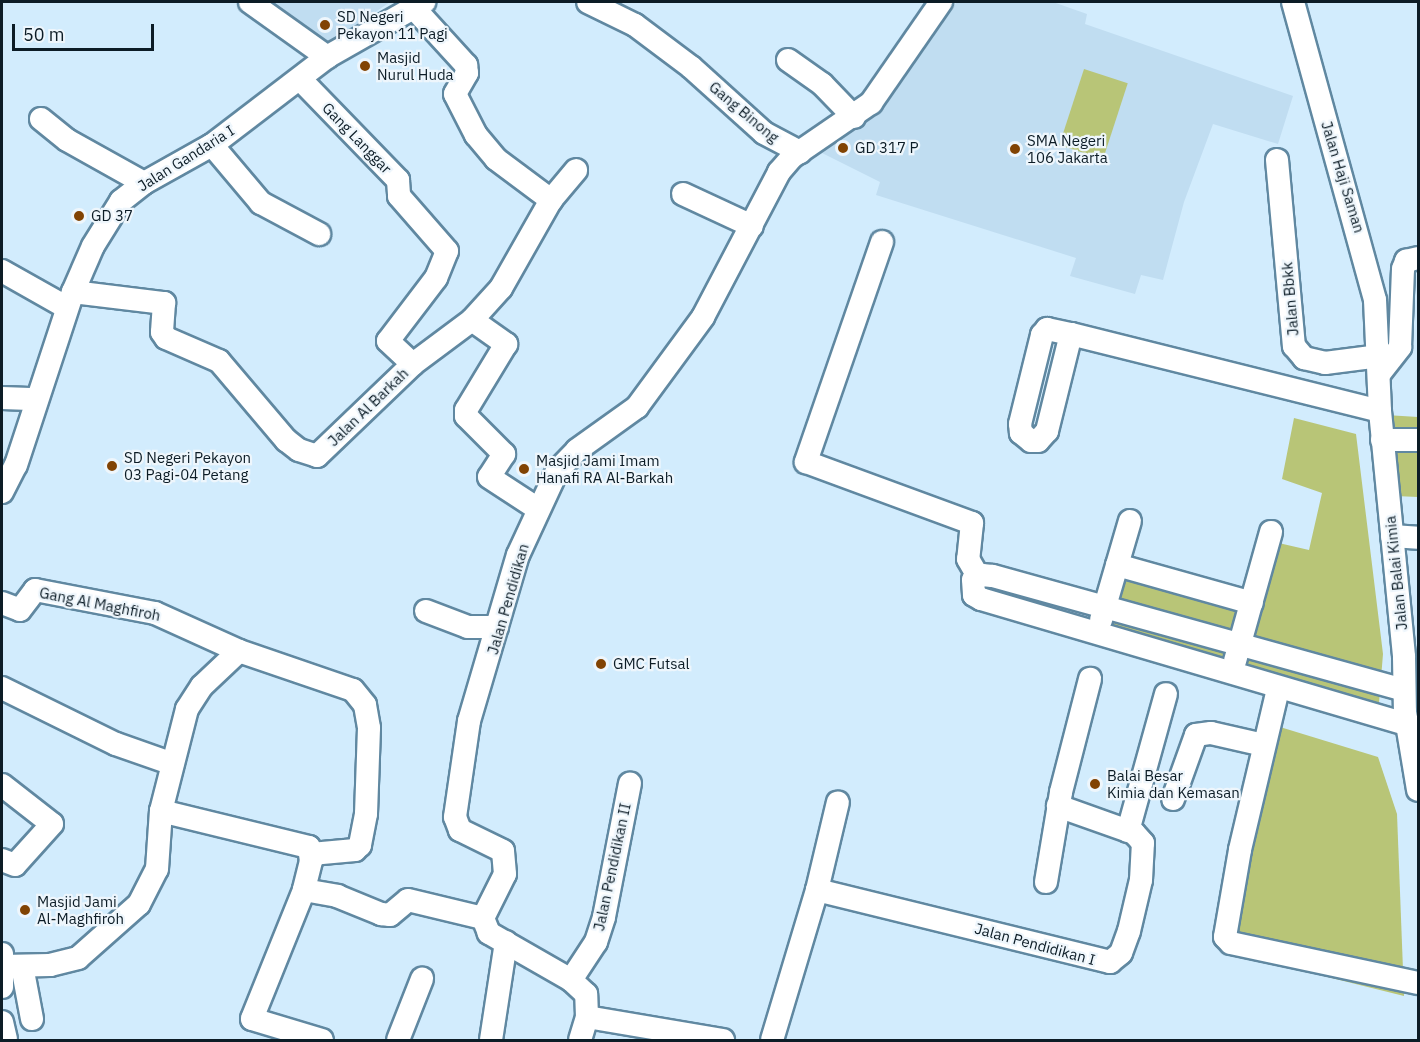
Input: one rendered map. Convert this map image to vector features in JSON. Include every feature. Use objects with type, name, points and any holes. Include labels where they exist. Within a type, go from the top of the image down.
[{"type":"street","points":[[250,2],[327,57]]},
{"type":"street","name":"Gang Binong","points":[[588,2],[635,25],[691,67],[764,133],[800,152]]},
{"type":"street","name":"Jalan Haji Saman","points":[[1293,2],[1394,356]]},
{"type":"street","name":"Jalan Pendidikan","points":[[483,918],[505,874],[503,851],[460,830],[455,817],[469,721],[518,555],[538,509],[557,471],[577,450],[622,421],[672,362],[703,317],[779,172],[800,152],[854,117],[871,103],[935,3]]},
{"type":"street","points":[[418,4],[466,65],[467,73],[455,94],[480,142],[512,173],[551,200]]},
{"type":"street","name":"Jalan Gandaria I","points":[[2,492],[16,465],[70,299],[93,246],[121,201],[144,183],[212,145],[300,80],[327,57],[418,4]]},
{"type":"street","points":[[788,60],[822,84],[854,117]]},
{"type":"street","name":"Gang Langgar","points":[[300,80],[398,180],[399,196],[446,250],[446,256],[436,278],[388,341],[413,364]]},
{"type":"street","points":[[40,119],[67,140],[144,183]]},
{"type":"street","points":[[212,145],[261,203],[319,234]]},
{"type":"street","name":"Jalan Bbkk","points":[[1277,160],[1294,346],[1304,358],[1325,363],[1394,356]]},
{"type":"street","name":"Jalan Al Barkah","points":[[70,299],[164,303],[162,332],[166,338],[219,361],[286,440],[313,456],[355,422],[413,364],[471,320],[501,288],[551,200],[576,170]]},
{"type":"street","points":[[683,194],[752,226]]},
{"type":"street","points":[[882,242],[806,462],[972,523],[968,559],[978,576],[1106,606],[1240,648],[1404,690]]},
{"type":"street","points":[[1394,356],[1403,269],[1406,261],[1419,258]]},
{"type":"street","points":[[2,271],[70,299]]},
{"type":"street","points":[[471,320],[506,344],[466,410],[466,416],[503,451],[503,458],[489,477],[538,509]]},
{"type":"street","points":[[1071,334],[1380,411]]},
{"type":"street","name":"Jalan Balai Kimia","points":[[1394,356],[1380,411],[1404,690],[1413,728],[1419,790]]},
{"type":"street","points":[[2,398],[37,399]]},
{"type":"street","points":[[1382,440],[1419,440]]},
{"type":"street","points":[[1097,635],[1130,521]]},
{"type":"street","points":[[1230,675],[1240,648],[1271,532]]},
{"type":"street","points":[[1392,536],[1419,538]]},
{"type":"street","points":[[1117,565],[1252,603]]},
{"type":"street","points":[[978,576],[972,585],[974,595],[981,599],[1413,728]]},
{"type":"street","name":"Gang Al Maghfiroh","points":[[2,603],[20,610],[35,590],[155,613],[239,651]]},
{"type":"street","points":[[426,611],[468,627],[497,627]]},
{"type":"street","points":[[32,1019],[7,968],[50,965],[78,958],[139,904],[157,869],[161,812],[187,709],[202,686],[239,651],[353,690],[365,705],[369,757],[360,845],[355,850],[311,854]]},
{"type":"street","points":[[1046,882],[1058,806],[1090,679]]},
{"type":"street","points":[[2,688],[116,744],[172,764]]},
{"type":"street","points":[[1278,689],[1235,877],[1226,939],[1419,983]]},
{"type":"street","points":[[1058,806],[1128,831],[1166,694]]},
{"type":"street","points":[[1173,799],[1196,735],[1211,733],[1264,745]]},
{"type":"street","name":"Jalan Pendidikan II","points":[[571,980],[596,942],[604,917],[630,783]]},
{"type":"street","points":[[2,860],[15,865],[52,824],[4,786]]},
{"type":"street","points":[[772,1041],[817,890],[838,801]]},
{"type":"street","points":[[161,812],[290,840],[309,847],[311,854],[304,890],[252,1019],[322,1041]]},
{"type":"street","name":"Jalan Pendidikan I","points":[[817,890],[1110,962],[1121,953],[1142,880],[1143,843],[1128,831]]},
{"type":"street","points":[[304,890],[337,896],[381,914],[390,915],[408,900],[483,918],[489,933],[571,980],[586,994],[587,1017],[580,1041]]},
{"type":"street","points":[[490,1041],[506,942]]},
{"type":"street","points":[[399,1041],[422,979]]},
{"type":"street","points":[[587,1017],[723,1041]]},
{"type":"street","points":[[2,1022],[6,1041]]},
{"type":"shaded area","name":"SD Negeri Pekayon 11 Pagi","points":[[269,2],[390,2],[321,49]]},
{"type":"shaded area","name":"SMA Negeri 106 Jakarta","points":[[957,2],[1053,2],[1087,14],[1085,24],[1293,96],[1278,144],[1213,124],[1184,202],[1163,280],[1141,275],[1135,294],[1070,276],[1076,258],[876,195],[880,182],[822,153],[855,127]]},
{"type":"green space","points":[[1084,69],[1128,83],[1103,159],[1059,145]]},
{"type":"green space","points":[[1386,415],[1418,417],[1418,497],[1395,496]]},
{"type":"green space","points":[[1294,418],[1356,434],[1383,654],[1377,727],[1093,628],[1110,577],[1243,610],[1266,540],[1309,550],[1322,493],[1282,479]]},
{"type":"green space","points":[[1280,727],[1378,757],[1397,814],[1404,996],[1223,951]]},
{"type":"place","name":"SD Negeri Pekayon 11 Pagi","points":[[325,25]]},
{"type":"place","name":"Masjid Nurul Huda","points":[[365,66]]},
{"type":"place","name":"GD 317 P","points":[[843,148]]},
{"type":"place","name":"SMA Negeri 106 Jakarta","points":[[1015,149]]},
{"type":"place","name":"GD 37","points":[[79,216]]},
{"type":"place","name":"SD Negeri Pekayon 03 Pagi-04 Petang","points":[[112,466]]},
{"type":"place","name":"Masjid Jami Imam Hanafi RA Al-Barkah","points":[[524,469]]},
{"type":"place","name":"GMC Futsal","points":[[601,664]]},
{"type":"place","name":"Balai Besar Kimia dan Kemasan","points":[[1095,784]]},
{"type":"place","name":"Masjid Jami Al-Maghfiroh","points":[[25,910]]}]
